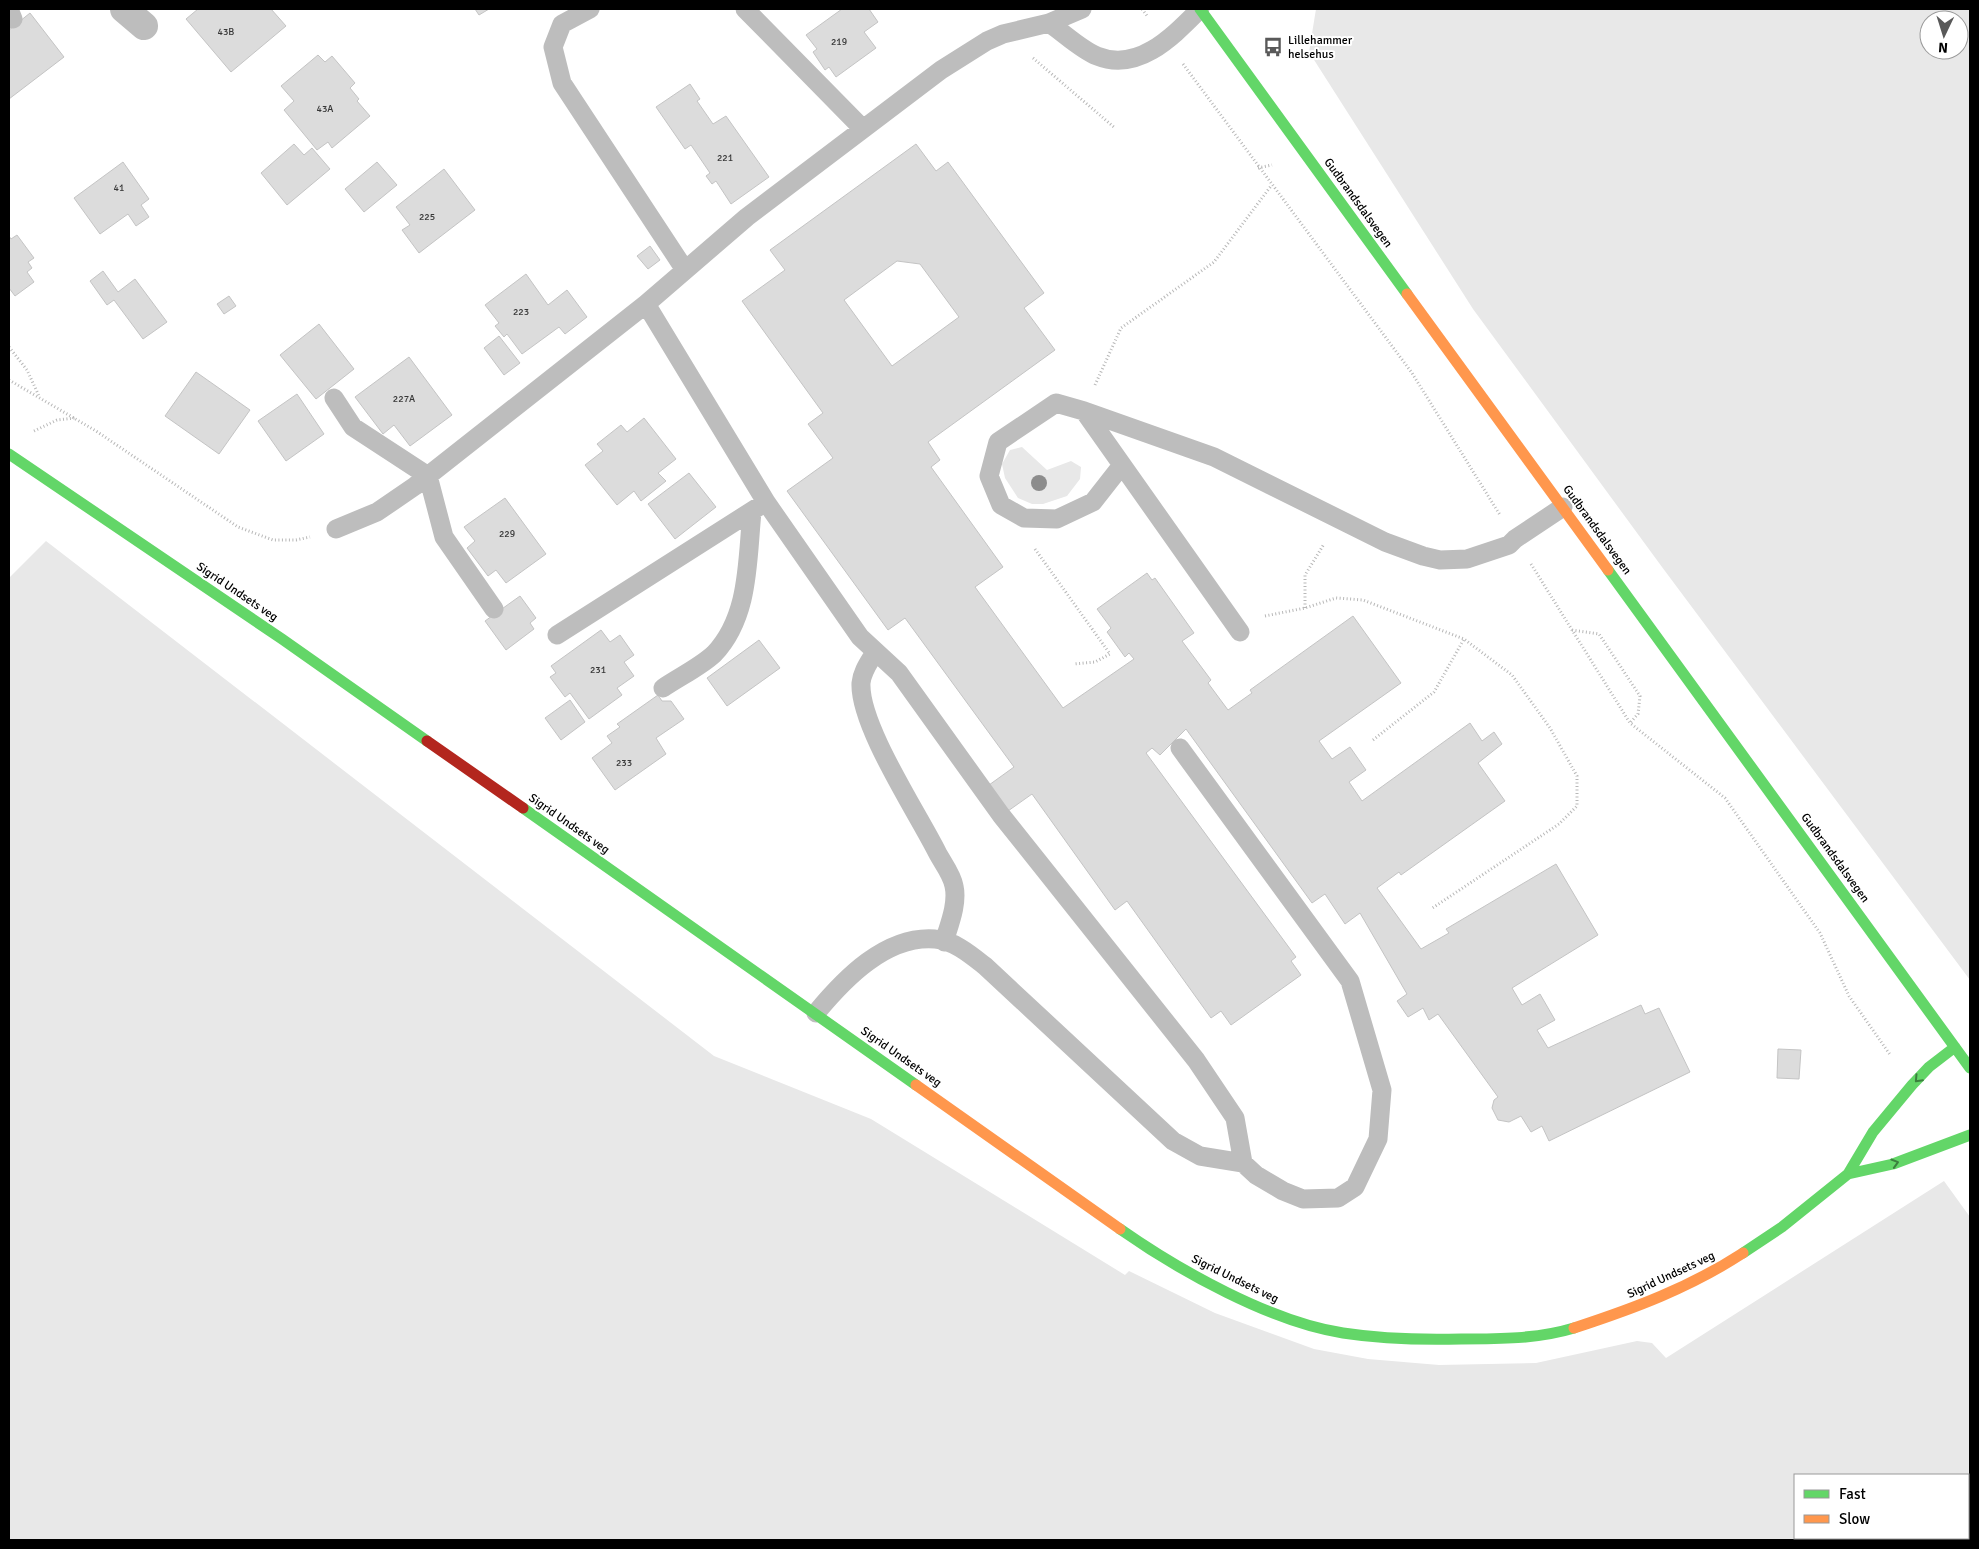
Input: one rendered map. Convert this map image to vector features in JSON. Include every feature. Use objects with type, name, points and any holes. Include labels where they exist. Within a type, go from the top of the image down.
[{"type":"street","points":[[124,9],[146,18]]},
{"type":"street","name":"Gudbrandsdalsvegen","points":[[1200,9],[1970,1068]]},
{"type":"street","name":"Sigrid Undsets veg","points":[[9,454],[282,639],[816,1013],[1161,1258],[1274,1314],[1341,1333],[1401,1340],[1489,1340],[1563,1331],[1642,1306],[1720,1268],[1782,1227],[1848,1174],[1873,1132],[1912,1085],[1929,1067],[1955,1047]]},
{"type":"street","name":"Sigrid Undsets veg","points":[[1848,1174],[1893,1164],[1970,1134]]},
{"type":"lane","points":[[590,9],[562,24],[553,47],[562,82],[685,270]]},
{"type":"lane","points":[[745,9],[863,129]]},
{"type":"lane","points":[[336,528],[376,512],[428,476],[646,304],[747,217],[941,70],[987,41],[1002,34],[1049,23],[1082,9]]},
{"type":"lane","points":[[1049,23],[1096,56],[1116,60],[1144,55],[1167,42],[1200,9]]},
{"type":"lane","points":[[646,304],[759,507],[860,637],[899,673],[1001,815],[1196,1060],[1235,1118],[1243,1163],[1256,1176],[1283,1191],[1303,1199],[1338,1198],[1355,1187],[1378,1139],[1382,1090],[1350,981],[1180,748]]},
{"type":"lane","points":[[334,398],[353,427],[428,476],[444,537],[494,609]]},
{"type":"lane","points":[[1122,465],[1093,502],[1057,519],[1024,518],[1001,505],[989,476],[998,442],[1056,403],[1214,457],[1404,550],[1440,560],[1479,557],[1509,546],[1515,539],[1563,507]]},
{"type":"lane","points":[[1084,411],[1236,627]]},
{"type":"lane","points":[[557,635],[759,507]]},
{"type":"lane","points":[[663,688],[713,655],[730,633],[742,607],[759,507]]},
{"type":"lane","points":[[875,652],[864,671],[861,681],[861,692],[868,718],[899,785],[922,822],[954,885],[952,916],[944,942]]},
{"type":"lane","points":[[816,1013],[843,983],[871,960],[889,949],[918,939],[936,938],[957,946],[985,966],[1173,1141],[1200,1156],[1243,1163]]},
{"type":"path","points":[[1142,9],[1271,186],[1412,373],[1630,722],[1725,798],[1820,933],[1848,996],[1912,1085]]},
{"type":"path","points":[[1002,34],[1065,83],[1115,128]]},
{"type":"path","points":[[1084,411],[1121,328],[1214,262],[1271,186]]},
{"type":"path","points":[[9,347],[27,370],[40,397]]},
{"type":"path","points":[[9,380],[76,418],[191,497],[251,533],[273,540],[296,540],[336,528]]},
{"type":"path","points":[[33,432],[40,426],[57,420],[76,418]]},
{"type":"path","points":[[1024,518],[1032,544],[1110,654],[1096,662],[1074,664]]},
{"type":"path","points":[[1305,608],[1305,575],[1338,519]]},
{"type":"path","points":[[1236,627],[1336,598],[1363,600],[1464,639],[1512,675],[1550,728],[1577,776],[1577,806],[1559,824],[1431,908]]},
{"type":"path","points":[[1572,630],[1599,634],[1640,696],[1638,714],[1630,722]]},
{"type":"path","points":[[1373,740],[1434,692],[1464,639]]},
{"type":"shaded area","points":[[1316,9],[1970,9],[1970,980],[1662,567],[1473,309],[1309,52]]},
{"type":"shaded area","points":[[1022,447],[1047,470],[1071,461],[1081,467],[1080,479],[1067,496],[1043,504],[1032,504],[1018,498],[1005,478],[1002,464],[1010,450]]},
{"type":"shaded area","points":[[46,541],[714,1056],[871,1119],[1125,1275],[1129,1271],[1215,1313],[1314,1349],[1368,1359],[1439,1365],[1536,1363],[1637,1341],[1652,1343],[1666,1358],[1944,1181],[1970,1217],[1970,1540],[9,1540],[9,578]]},
{"type":"building","points":[[198,9],[271,9],[286,26],[231,72],[186,19]]},
{"type":"building","points":[[475,9],[489,9],[479,15]]},
{"type":"building","points":[[842,9],[869,9],[878,22],[864,32],[876,48],[836,77],[829,67],[825,70],[813,52],[817,49],[806,35]]},
{"type":"building","points":[[30,13],[64,57],[9,99],[9,30]]},
{"type":"building","points":[[318,55],[325,62],[332,56],[355,83],[350,88],[359,99],[357,101],[370,116],[332,148],[328,142],[317,150],[284,110],[294,101],[281,86]]},
{"type":"building","points":[[690,84],[700,99],[697,101],[713,124],[726,116],[769,177],[731,204],[716,181],[712,184],[706,176],[710,173],[691,145],[685,149],[656,107]]},
{"type":"building","points":[[294,144],[304,155],[312,148],[330,169],[287,205],[261,173]]},
{"type":"building","points":[[916,144],[936,171],[948,162],[1044,293],[1024,308],[1055,350],[928,442],[940,460],[931,467],[1003,567],[975,587],[1063,708],[1134,659],[1129,653],[1125,657],[1107,632],[1111,628],[1097,609],[1147,573],[1152,580],[1155,578],[1194,633],[1182,641],[1211,680],[1208,683],[1228,710],[1252,693],[1250,690],[1353,616],[1401,683],[1319,741],[1332,759],[1350,747],[1366,770],[1349,782],[1362,801],[1470,723],[1482,741],[1494,732],[1502,744],[1478,763],[1505,801],[1401,875],[1399,872],[1377,888],[1421,949],[1449,933],[1446,929],[1556,864],[1598,935],[1512,988],[1522,1005],[1540,994],[1555,1020],[1537,1030],[1548,1048],[1641,1005],[1645,1014],[1659,1008],[1690,1072],[1549,1141],[1542,1126],[1531,1132],[1521,1116],[1509,1122],[1498,1120],[1492,1108],[1494,1100],[1498,1097],[1438,1014],[1429,1020],[1423,1008],[1408,1017],[1397,1001],[1407,994],[1360,913],[1345,924],[1325,894],[1312,903],[1186,729],[1160,755],[1152,748],[1146,753],[1296,957],[1291,961],[1301,975],[1231,1025],[1221,1011],[1211,1018],[1127,901],[1115,910],[1032,794],[1008,811],[989,785],[1014,767],[905,618],[888,630],[787,491],[833,458],[808,424],[823,413],[742,301],[785,270],[770,250]],"holes":[[[897,261],[920,264],[959,317],[892,366],[844,300]]]},
{"type":"building","points":[[123,162],[149,199],[141,205],[149,217],[136,226],[128,214],[100,234],[74,198]]},
{"type":"building","points":[[377,162],[397,185],[364,212],[345,189]]},
{"type":"building","points":[[444,169],[475,210],[419,253],[402,230],[410,225],[396,207]]},
{"type":"building","points":[[17,235],[34,258],[28,262],[32,268],[27,272],[34,282],[15,296],[9,288],[9,236],[11,239]]},
{"type":"building","points":[[650,246],[660,260],[648,269],[637,256]]},
{"type":"building","points":[[103,271],[118,292],[135,279],[167,322],[143,339],[114,300],[107,305],[90,281]]},
{"type":"building","points":[[526,274],[548,305],[567,290],[587,317],[565,334],[559,327],[522,354],[507,334],[504,337],[495,326],[499,323],[485,305]]},
{"type":"building","points":[[229,296],[236,306],[224,314],[217,304]]},
{"type":"building","points":[[319,324],[354,369],[316,399],[280,355]]},
{"type":"building","points":[[499,336],[520,363],[504,375],[484,348]]},
{"type":"building","points":[[409,357],[452,415],[410,446],[394,425],[383,434],[355,397]]},
{"type":"building","points":[[196,372],[250,410],[219,454],[165,416]]},
{"type":"building","points":[[297,394],[324,434],[286,461],[258,421]]},
{"type":"building","points":[[644,418],[676,459],[658,473],[666,481],[641,501],[634,491],[617,505],[585,465],[603,451],[597,444],[621,425],[627,432]]},
{"type":"building","points":[[689,473],[716,507],[675,539],[648,504]]},
{"type":"building","points":[[505,498],[546,554],[506,583],[496,570],[488,576],[467,548],[475,541],[464,527]]},
{"type":"building","points":[[520,596],[536,618],[530,623],[534,629],[506,650],[485,621]]},
{"type":"building","points":[[601,630],[610,642],[620,635],[634,655],[624,662],[634,676],[617,688],[622,695],[589,719],[570,693],[565,697],[550,677],[556,673],[551,666]]},
{"type":"building","points":[[759,640],[780,668],[727,706],[707,678]]},
{"type":"building","points":[[658,695],[662,701],[671,701],[684,719],[656,738],[666,754],[615,790],[592,758],[612,743],[607,736],[620,727],[617,724]]},
{"type":"building","points":[[570,700],[585,722],[561,740],[545,718]]},
{"type":"building","points":[[1778,1049],[1801,1050],[1799,1079],[1777,1078]]},
{"type":"traffic: fast","points":[[1200,9],[1407,294]]},
{"type":"traffic: fast","points":[[9,454],[282,639],[427,741]]},
{"type":"traffic: fast","points":[[1608,570],[1970,1068]]},
{"type":"traffic: fast","points":[[523,808],[916,1085]]},
{"type":"traffic: fast","points":[[1743,1253],[1782,1227],[1848,1174],[1873,1132],[1912,1085],[1929,1067],[1955,1047]]},
{"type":"traffic: fast","points":[[1848,1174],[1893,1164],[1970,1135]]},
{"type":"traffic: fast","points":[[1120,1229],[1170,1261],[1227,1293],[1286,1318],[1315,1327],[1343,1333],[1402,1339],[1518,1338],[1574,1328]]},
{"type":"traffic: slow","points":[[1407,294],[1608,570]]},
{"type":"traffic: slow","points":[[916,1085],[1120,1229]]},
{"type":"traffic: slow","points":[[1574,1328],[1619,1313],[1682,1287],[1743,1253]]},
{"type":"traffic: jam","points":[[427,741],[523,808]]},
{"type":"place","name":"Lillehammer helsehus","points":[[1273,47]]}]
